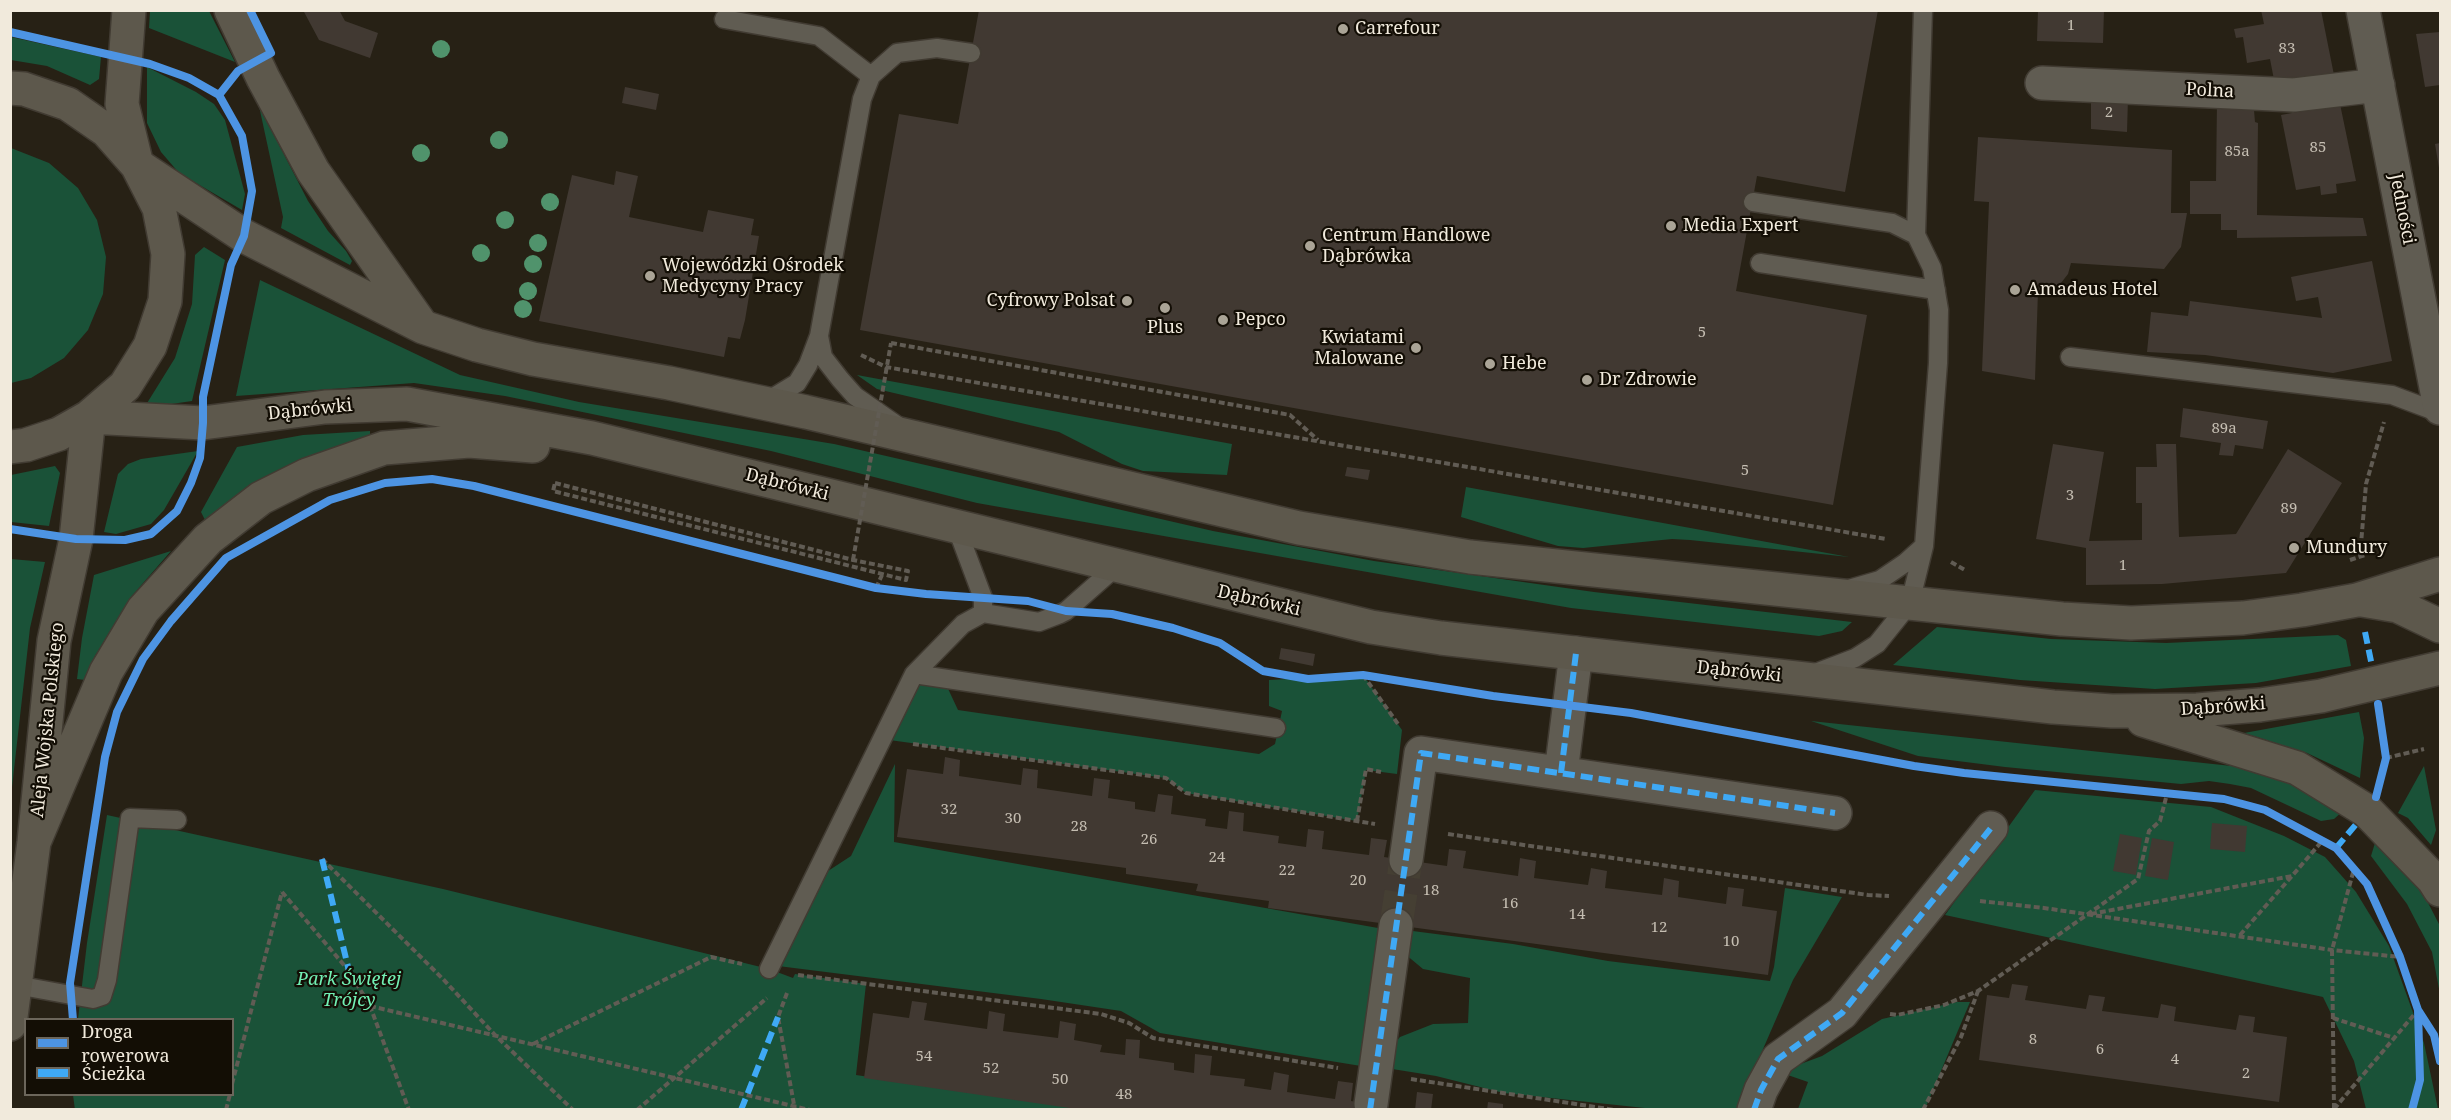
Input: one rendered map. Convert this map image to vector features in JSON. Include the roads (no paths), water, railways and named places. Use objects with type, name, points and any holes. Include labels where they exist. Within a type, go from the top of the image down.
[{"type":"main road","points":[[10,447],[26,445],[59,434],[89,417],[124,386],[150,346],[165,301],[168,254],[159,208],[137,165],[122,104],[129,10]]},
{"type":"main road","points":[[231,10],[263,78],[312,171],[423,327]]},
{"type":"main road","points":[[10,88],[24,89],[68,104],[107,130],[137,165],[244,236],[423,327],[477,345],[533,359],[669,383],[763,403],[1299,528],[1470,557],[2062,619],[2131,623],[2243,618],[2302,610],[2357,600],[2440,574]]},
{"type":"main road","name":"Dąbrówki","points":[[89,417],[203,423],[325,406],[406,404],[592,438],[1371,627],[1441,638],[2053,707],[2112,711],[2197,710],[2260,705],[2321,696],[2440,668]]},
{"type":"main road","name":"Aleja Wojska Polskiego","points":[[10,1024],[34,842],[54,641],[76,539],[89,417]]},
{"type":"main road","points":[[34,842],[106,672],[143,610],[208,539],[261,498],[307,475],[384,448],[469,441],[558,448],[592,438]]},
{"type":"main road","points":[[2357,600],[2398,606],[2440,626]]},
{"type":"main road","points":[[2112,711],[2297,768],[2367,810],[2433,879],[2440,890]]},
{"type":"street","name":"Jedności","points":[[2363,10],[2440,408]]},
{"type":"street","name":"Polna","points":[[2042,83],[2294,95],[2378,85]]},
{"type":"street","points":[[1561,773],[1576,653]]},
{"type":"street","points":[[1408,845],[1421,753],[1835,813]]},
{"type":"street","points":[[1755,1110],[1761,1090],[1778,1059],[1842,1013],[1991,828]]},
{"type":"street","points":[[1374,1089],[1396,925]]},
{"type":"lane","points":[[1800,678],[1855,658],[1877,644],[1910,603],[1924,546],[1938,363],[1939,310],[1932,268],[1916,235],[1923,10]]},
{"type":"lane","points":[[724,19],[819,36],[871,76]]},
{"type":"lane","points":[[763,403],[797,383],[808,365],[819,336],[862,99],[871,76],[897,53],[937,48],[971,53]]},
{"type":"lane","points":[[1753,201],[1892,223],[1916,235]]},
{"type":"lane","points":[[1760,263],[1936,290]]},
{"type":"lane","points":[[819,336],[823,357],[855,396],[916,438]]},
{"type":"lane","points":[[2070,357],[2392,394],[2440,413]]},
{"type":"lane","points":[[956,525],[983,598],[983,613]]},
{"type":"lane","points":[[1828,594],[1880,580],[1905,563],[1924,546]]},
{"type":"lane","points":[[769,969],[914,674],[963,624],[983,613],[1039,622],[1066,611],[1117,566]]},
{"type":"lane","points":[[914,674],[1276,728]]},
{"type":"lane","points":[[16,985],[93,999],[102,996],[107,980],[130,818],[177,820]]},
{"type":"tunnel","points":[[1396,925],[1406,860]]},
{"type":"place","name":"Carrefour","points":[[1343,29]]},
{"type":"place","name":"Media Expert","points":[[1671,226]]},
{"type":"place","name":"Centrum Handlowe Dąbrówka","points":[[1310,246]]},
{"type":"place","name":"Wojewódzki Ośrodek Medycyny Pracy","points":[[650,276]]},
{"type":"place","name":"Amadeus Hotel","points":[[2015,290]]},
{"type":"place","name":"Cyfrowy Polsat","points":[[1127,301]]},
{"type":"place","name":"Plus","points":[[1165,308]]},
{"type":"place","name":"Pepco","points":[[1223,320]]},
{"type":"place","name":"Kwiatami Malowane","points":[[1416,348]]},
{"type":"place","name":"Hebe","points":[[1490,364]]},
{"type":"place","name":"Dr Zdrowie","points":[[1587,380]]},
{"type":"place","name":"Mundury","points":[[2294,548]]},
{"type":"park label","name":"Park Świętej Trójcy","points":[[349,990]]}]
